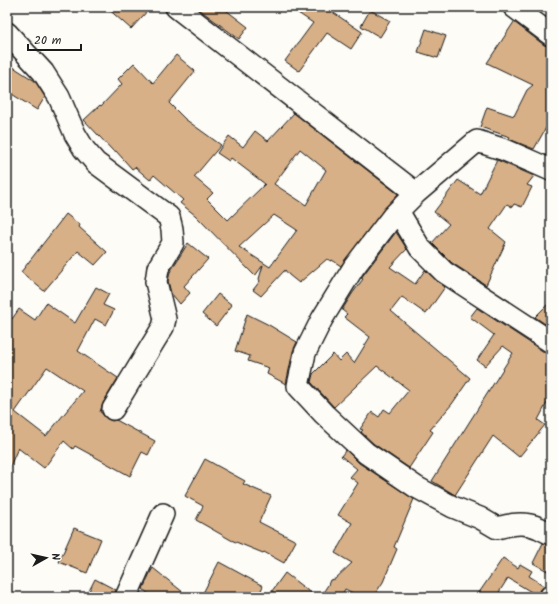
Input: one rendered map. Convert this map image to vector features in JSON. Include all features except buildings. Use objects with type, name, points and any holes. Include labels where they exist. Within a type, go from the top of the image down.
[{"type":"street","points":[[176,7],[416,193]]},
{"type":"street","points":[[514,7],[551,35]]},
{"type":"street","points":[[7,33],[43,72],[59,97],[75,134],[84,149],[96,163],[169,217],[172,229],[173,244],[158,268],[156,282],[165,319],[163,327],[113,409]]},
{"type":"street","points":[[551,170],[505,150],[477,141],[416,193],[393,216],[354,267],[322,319],[305,353],[298,386],[324,414],[366,453],[416,487],[453,507],[480,518],[497,528],[513,524],[531,525],[551,534]]},
{"type":"street","points":[[398,211],[420,248],[444,272],[551,342]]},
{"type":"street","points":[[126,597],[163,514]]}]
